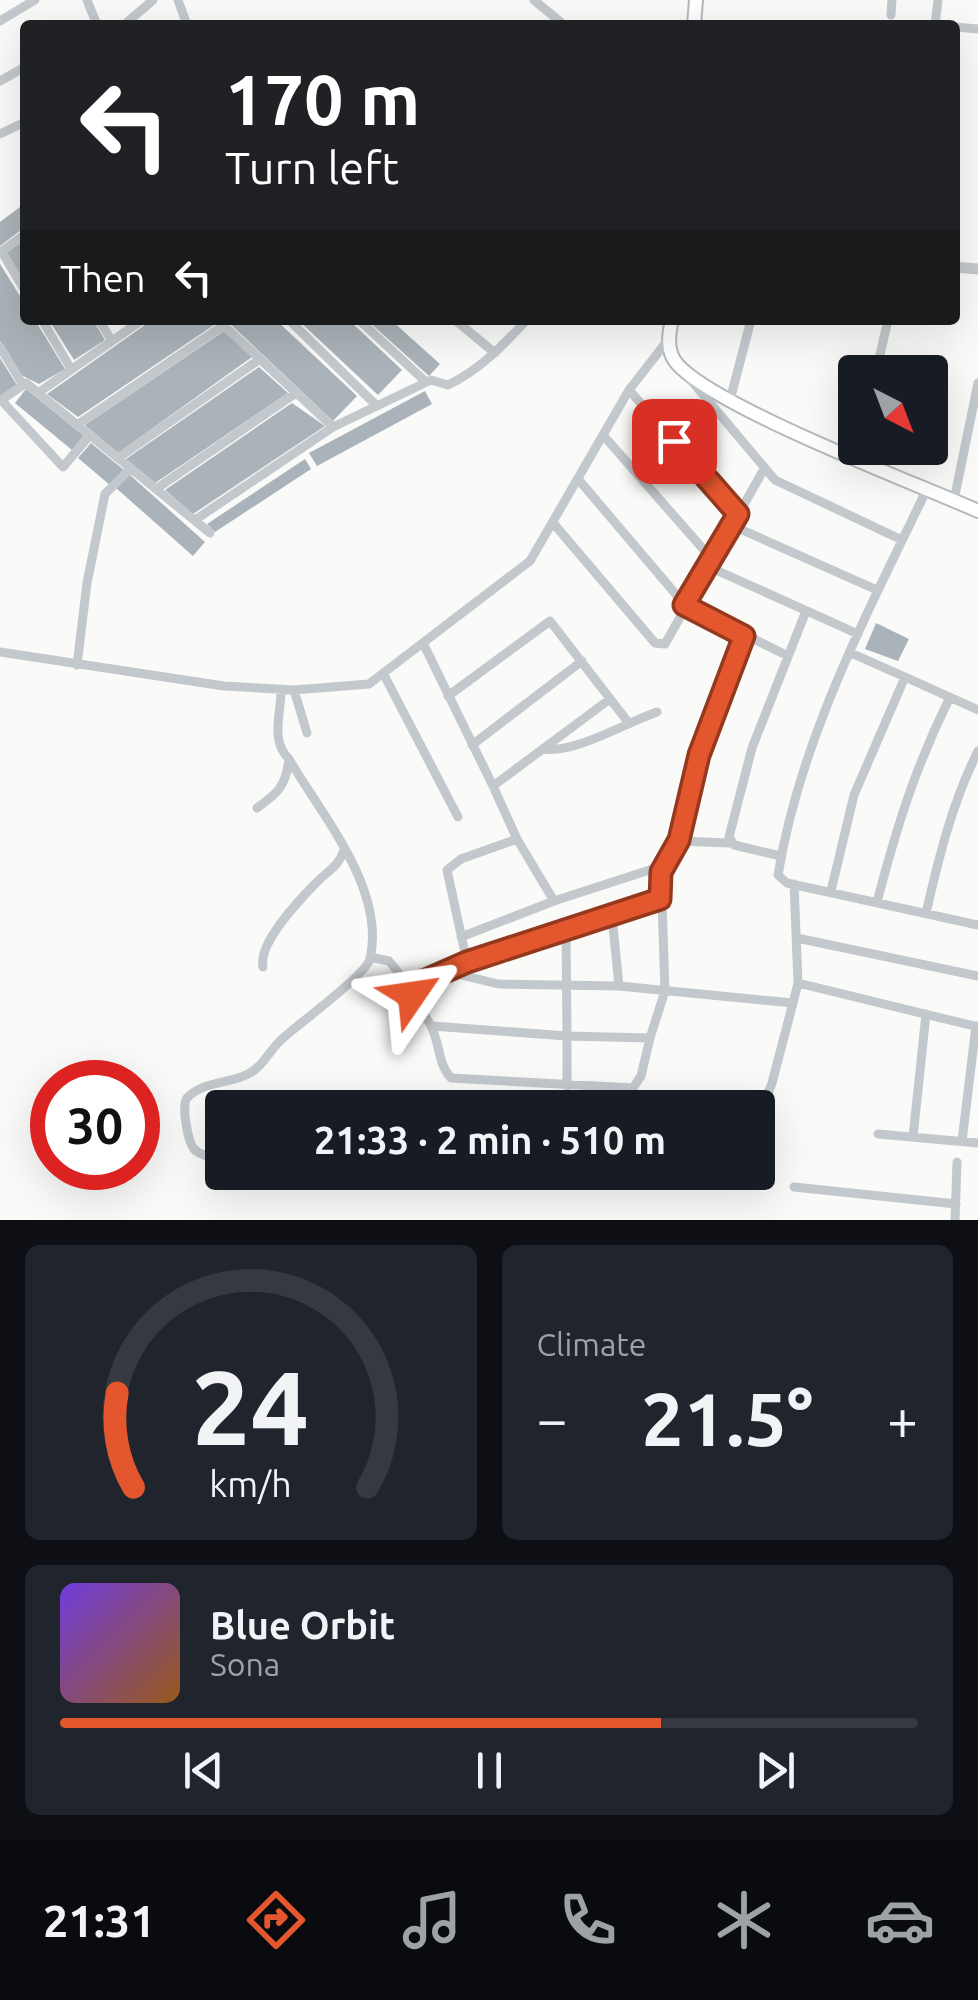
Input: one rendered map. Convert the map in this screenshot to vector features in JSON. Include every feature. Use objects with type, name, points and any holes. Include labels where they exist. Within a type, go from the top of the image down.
[{"type":"main road","points":[[671,325],[668,340],[673,358],[686,372],[730,400],[838,446]]},
{"type":"main road","points":[[879,465],[978,512]]},
{"type":"street","points":[[0,21],[35,0]]},
{"type":"street","points":[[130,20],[153,0]]},
{"type":"street","points":[[534,0],[558,20]]},
{"type":"street","points":[[891,14],[892,0]]},
{"type":"street","points":[[1,252],[20,283]]},
{"type":"street","points":[[45,325],[71,369]]},
{"type":"street","points":[[102,325],[112,341]]},
{"type":"street","points":[[38,393],[135,325]]},
{"type":"street","points":[[77,425],[218,325]]},
{"type":"street","points":[[223,325],[332,428]]},
{"type":"street","points":[[294,325],[377,406]]},
{"type":"street","points":[[364,325],[426,382]]},
{"type":"street","points":[[461,325],[495,353]]},
{"type":"street","points":[[195,520],[332,428],[426,382],[448,385],[495,353],[522,325]]},
{"type":"street","points":[[730,400],[750,325]]},
{"type":"street","points":[[880,355],[887,325]]},
{"type":"street","points":[[0,652],[148,678],[281,690],[369,684],[530,561],[629,390],[668,340]]},
{"type":"street","points":[[0,347],[24,384],[210,532]]},
{"type":"street","points":[[118,458],[260,359]]},
{"type":"street","points":[[686,372],[704,399],[774,480],[902,540]]},
{"type":"street","points":[[954,500],[978,383]]},
{"type":"street","points":[[24,384],[0,400],[64,467],[90,435]]},
{"type":"street","points":[[629,390],[738,514]]},
{"type":"street","points":[[156,489],[296,393]]},
{"type":"street","points":[[602,436],[709,562],[858,634]]},
{"type":"street","points":[[77,665],[87,583],[106,494],[130,468]]},
{"type":"street","points":[[554,524],[655,643],[665,644],[764,469]]},
{"type":"street","points":[[578,479],[684,605],[788,656]]},
{"type":"street","points":[[926,489],[876,590],[814,740],[778,878],[976,925],[978,912]]},
{"type":"street","points":[[731,526],[876,590]]},
{"type":"street","points":[[730,842],[752,748],[806,611]]},
{"type":"street","points":[[448,696],[544,622],[556,626],[628,722]]},
{"type":"street","points":[[370,958],[389,961],[410,987],[432,1026],[443,1069],[451,1078],[632,1088],[640,1076],[666,991],[660,899],[664,866],[679,840],[699,755],[744,636]]},
{"type":"street","points":[[423,643],[517,840],[554,901]]},
{"type":"street","points":[[851,653],[978,710]]},
{"type":"street","points":[[472,745],[582,661]]},
{"type":"street","points":[[383,673],[458,818]]},
{"type":"street","points":[[831,891],[854,795],[905,677]]},
{"type":"street","points":[[205,1155],[192,1146],[184,1107],[188,1098],[214,1082],[250,1074],[279,1042],[360,974],[370,958],[369,902],[344,849],[278,745],[281,690]]},
{"type":"street","points":[[294,690],[307,732]]},
{"type":"street","points":[[877,902],[907,791],[950,697]]},
{"type":"street","points":[[494,786],[610,700]]},
{"type":"street","points":[[545,749],[556,751],[657,712]]},
{"type":"street","points":[[926,913],[945,831],[960,786],[978,751]]},
{"type":"street","points":[[257,808],[280,792],[289,760]]},
{"type":"street","points":[[467,962],[447,870],[460,859],[517,840]]},
{"type":"street","points":[[679,840],[730,842],[781,856]]},
{"type":"street","points":[[263,967],[261,958],[270,938],[336,866],[344,849]]},
{"type":"street","points":[[461,937],[554,901],[664,866]]},
{"type":"street","points":[[769,1090],[798,984],[794,884]]},
{"type":"street","points":[[410,987],[467,962],[660,899]]},
{"type":"street","points":[[612,916],[619,986]]},
{"type":"street","points":[[566,931],[567,1086]]},
{"type":"street","points":[[796,938],[978,976]]},
{"type":"street","points":[[449,972],[498,984],[619,986],[793,1003]]},
{"type":"street","points":[[798,984],[977,1027],[962,1141]]},
{"type":"street","points":[[913,1137],[926,1014]]},
{"type":"street","points":[[432,1026],[650,1038]]},
{"type":"street","points":[[878,1134],[978,1143]]},
{"type":"street","points":[[955,1220],[957,1162]]},
{"type":"street","points":[[794,1187],[956,1204]]},
{"type":"building","points":[[20,207],[20,231],[0,246],[0,222]]},
{"type":"building","points":[[20,243],[20,275],[6,252]]},
{"type":"building","points":[[0,264],[20,296],[20,325],[38,325],[65,369],[39,384],[21,375],[0,341]]},
{"type":"building","points":[[52,325],[96,325],[105,340],[74,360]]},
{"type":"building","points":[[145,325],[214,325],[78,417],[47,394]]},
{"type":"building","points":[[231,325],[281,325],[357,396],[333,421]]},
{"type":"building","points":[[303,325],[354,325],[402,370],[378,395]]},
{"type":"building","points":[[373,325],[397,325],[440,364],[429,376]]},
{"type":"building","points":[[224,331],[252,357],[118,453],[85,425]]},
{"type":"building","points":[[0,358],[17,385],[0,396]]},
{"type":"building","points":[[259,367],[288,393],[155,483],[126,459]]},
{"type":"building","points":[[26,389],[84,436],[72,450],[15,403]]},
{"type":"building","points":[[425,391],[432,404],[317,466],[309,453]]},
{"type":"building","points":[[292,403],[325,426],[193,514],[165,490]]},
{"type":"building","points":[[91,443],[124,470],[111,486],[78,458]]},
{"type":"building","points":[[305,459],[311,469],[215,532],[207,524]]},
{"type":"building","points":[[129,474],[205,542],[193,556],[116,488]]},
{"type":"building","points":[[876,623],[909,639],[898,661],[865,649]]},
{"type":"route","points":[[412,995],[410,987],[467,962],[660,899],[661,872],[679,840],[699,755],[744,636],[684,605],[738,514],[674,441]]}]
